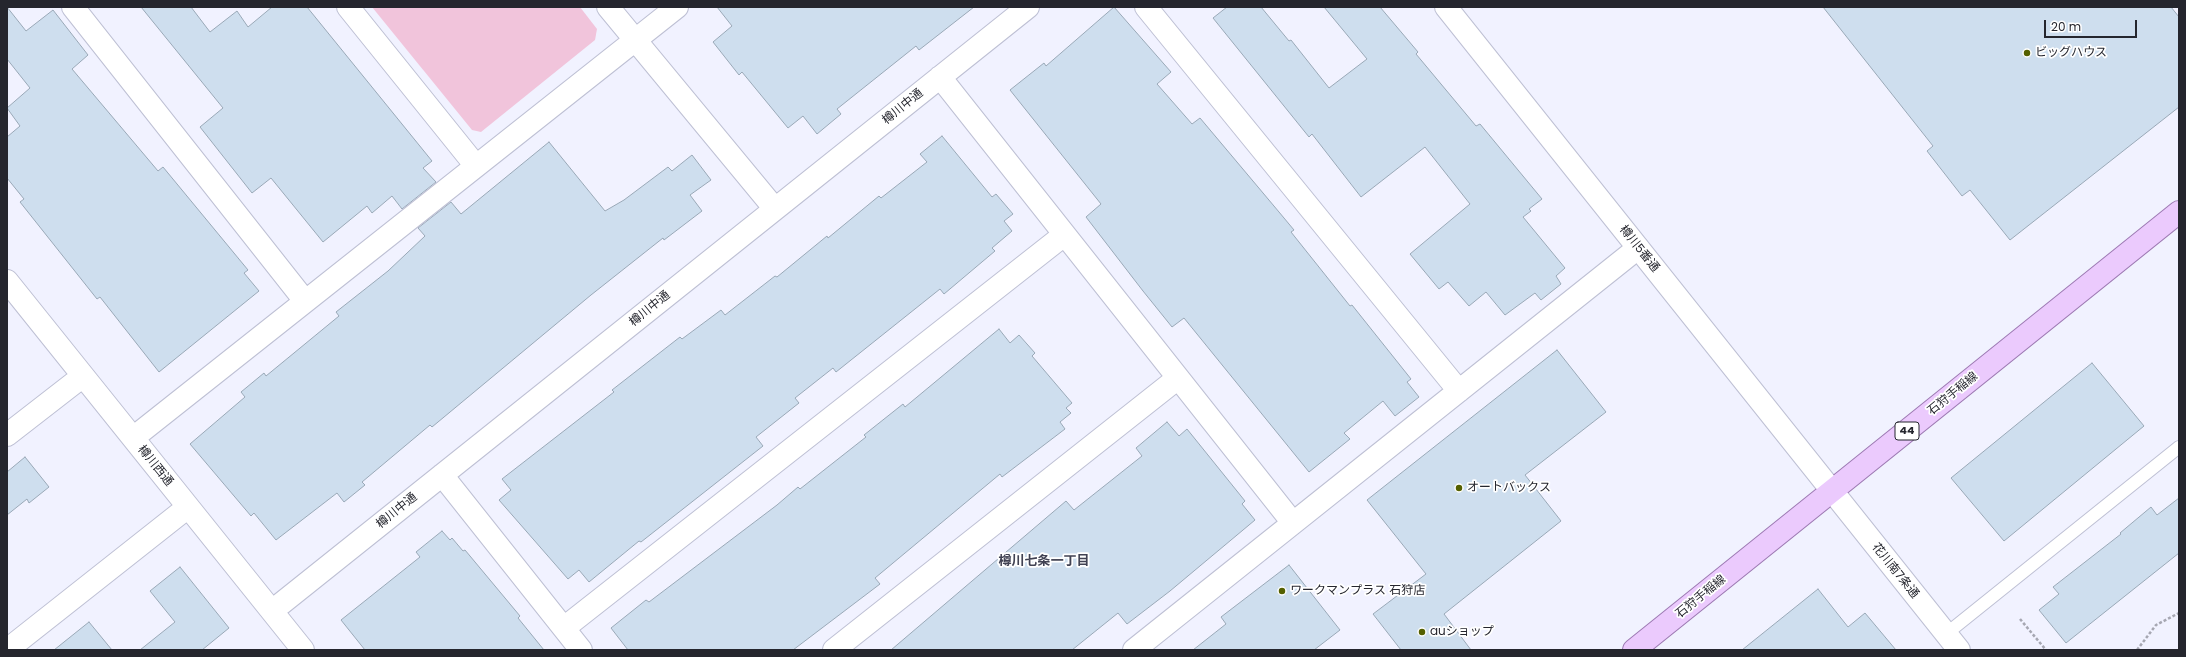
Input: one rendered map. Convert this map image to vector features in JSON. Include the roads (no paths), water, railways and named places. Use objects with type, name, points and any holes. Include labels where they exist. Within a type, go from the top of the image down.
[{"type":"main road","name":"石狩手稲線","points":[[1634,650],[2179,212]]},
{"type":"street","points":[[73,7],[305,301]]},
{"type":"street","points":[[348,7],[476,166]]},
{"type":"street","points":[[608,7],[775,209]]},
{"type":"street","points":[[133,438],[677,7]]},
{"type":"street","name":"樽川中通","points":[[272,611],[1028,7]]},
{"type":"street","points":[[1146,7],[1458,391]]},
{"type":"street","name":"樽川5番通","points":[[1446,7],[1832,492]]},
{"type":"street","points":[[940,77],[1293,523]]},
{"type":"street","points":[[564,628],[1064,234]]},
{"type":"street","points":[[1134,650],[1638,248]]},
{"type":"street","name":"樽川西通","points":[[7,281],[272,611],[292,646]]},
{"type":"street","points":[[7,435],[83,376]]},
{"type":"street","points":[[834,650],[1178,378]]},
{"type":"street","points":[[442,475],[581,650]]},
{"type":"street","name":"花川南7条通","points":[[1832,492],[1952,642]]},
{"type":"street","points":[[7,650],[188,507]]},
{"type":"lane","points":[[1952,642],[2179,447]]},
{"type":"place","name":"ビッグハウス","points":[[2027,53]]},
{"type":"place","name":"オートバックス","points":[[1459,488]]},
{"type":"place","name":"ワークマンプラス 石狩店","points":[[1282,591]]},
{"type":"place","name":"auショップ","points":[[1422,632]]},
{"type":"district","name":"樽川七条一丁目","points":[[1044,562]]}]
